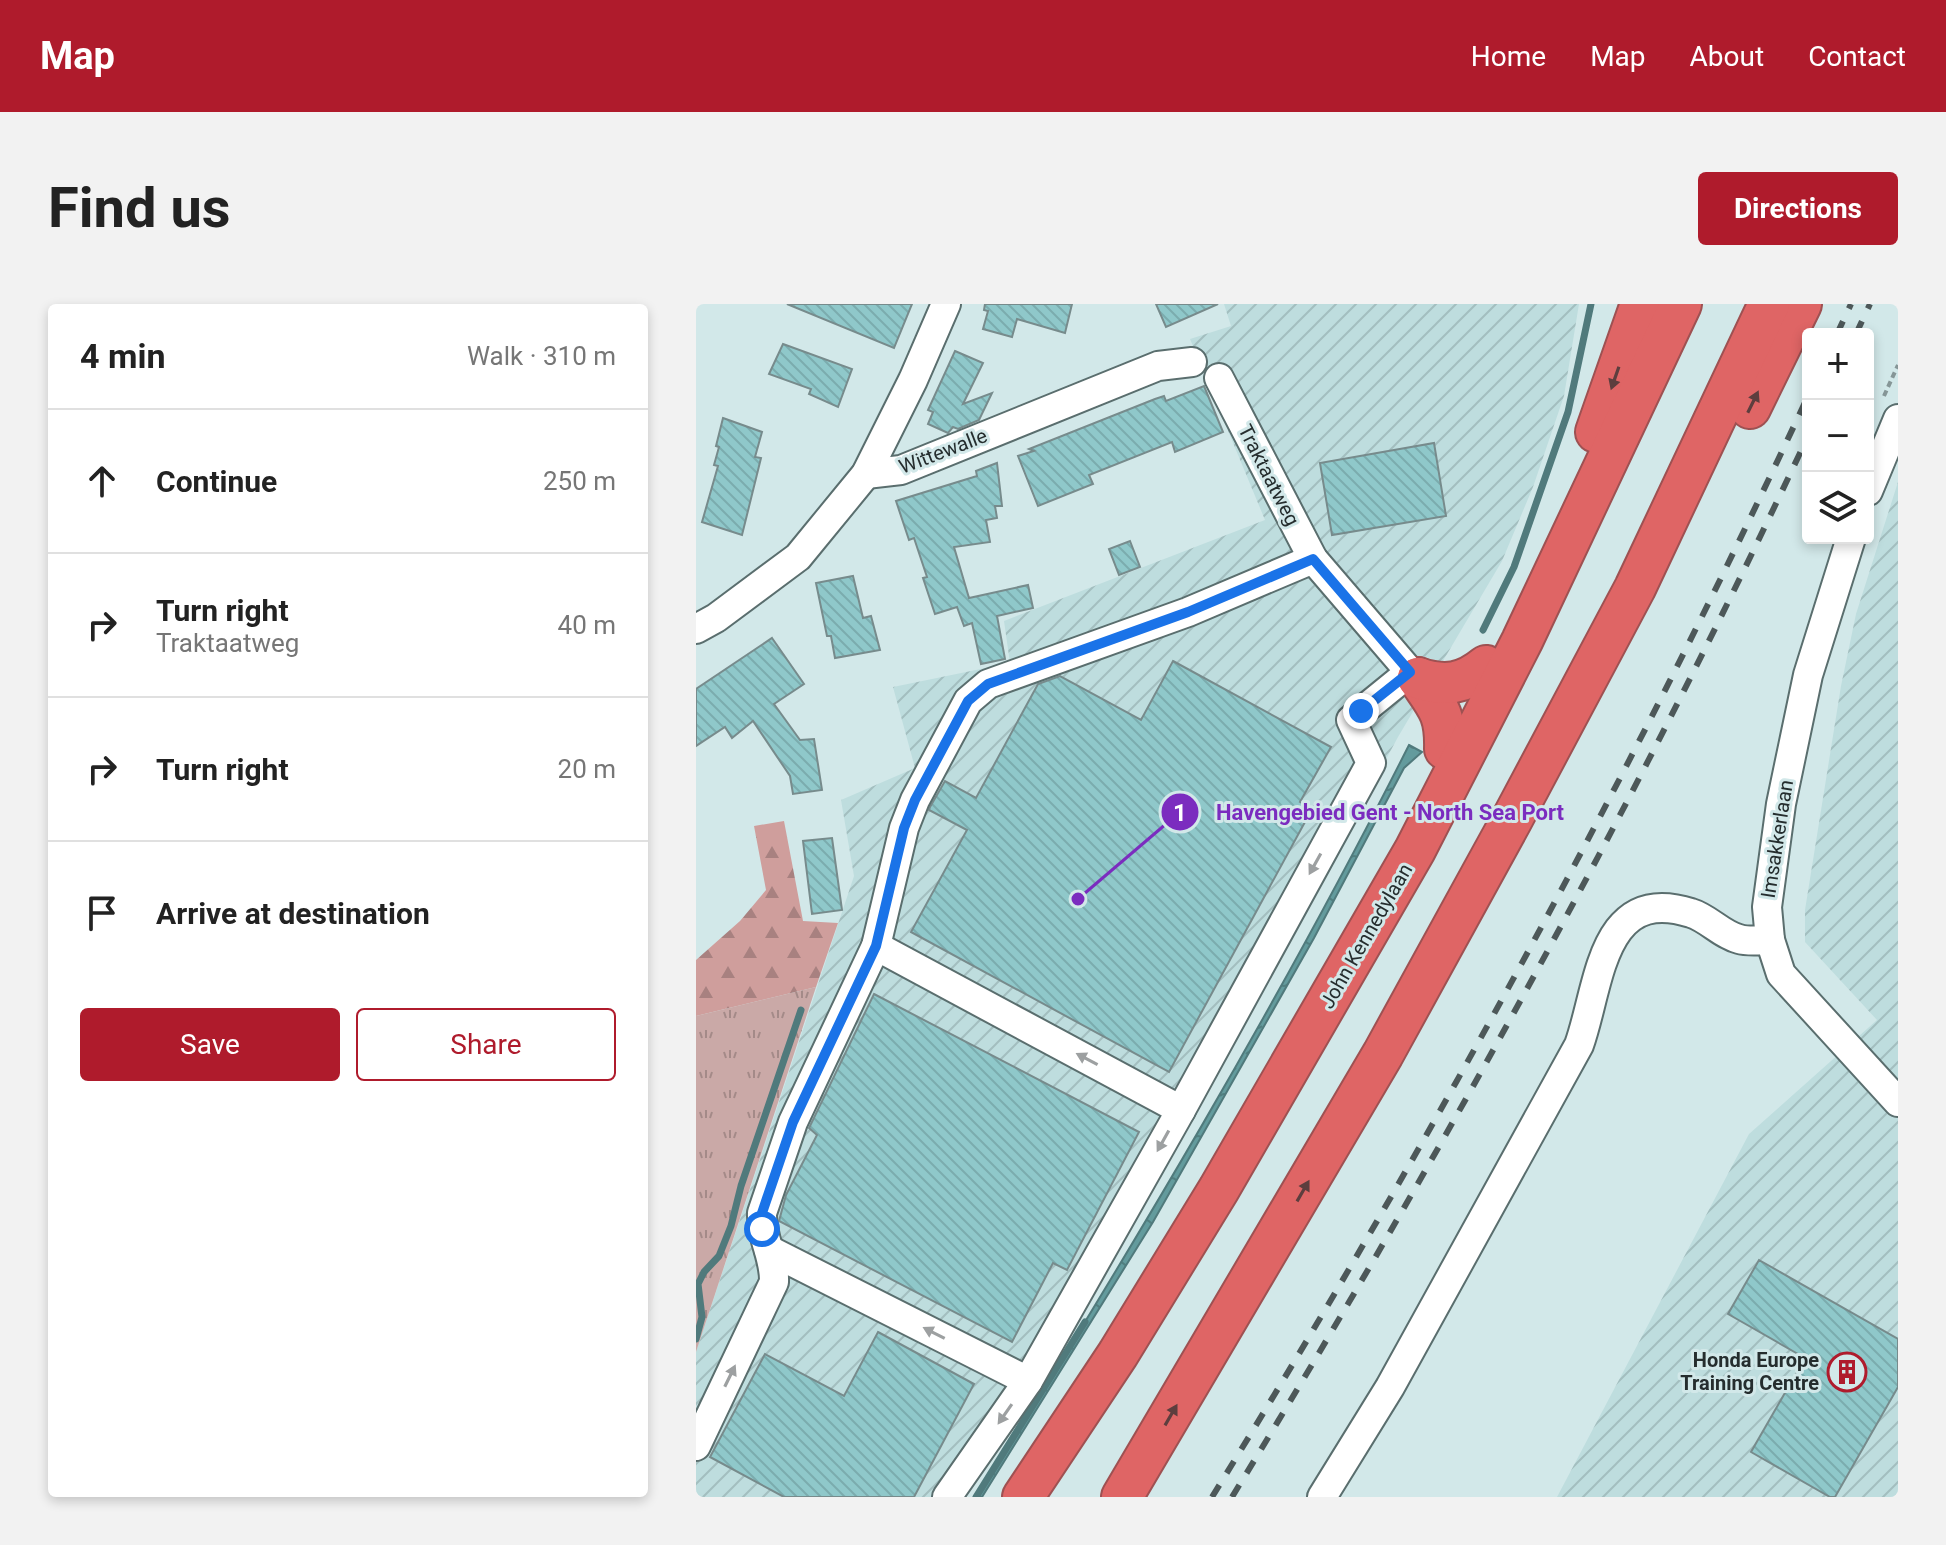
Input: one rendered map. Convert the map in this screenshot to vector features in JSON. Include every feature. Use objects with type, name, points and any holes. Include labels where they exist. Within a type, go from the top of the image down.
[{"type":"highway","points":[[1397,882],[1409,826],[1570,494],[1641,304]]},
{"type":"highway","name":"John Kennedylaan","points":[[1023,1497],[1118,1354],[1203,1215],[1397,882],[1529,628],[1681,304]]},
{"type":"highway","name":"John Kennedylaan","points":[[1052,1497],[1118,1401],[1271,1143],[1449,829],[1650,429],[1707,304]]},
{"type":"highway","points":[[1122,1497],[1383,1054],[1635,588],[1769,304]]},
{"type":"highway","points":[[1383,1054],[1444,965],[1630,641],[1801,304]]},
{"type":"highway","points":[[1414,675],[1435,684],[1457,683],[1473,677],[1486,666]]},
{"type":"highway","points":[[1414,675],[1442,714],[1445,749]]},
{"type":"street","points":[[696,629],[716,618],[798,557],[866,474],[913,380],[946,304]]},
{"type":"street","name":"Wittewalle","points":[[866,474],[901,470],[1158,366],[1192,362]]},
{"type":"street","name":"Traktaatweg","points":[[1219,378],[1313,559],[1414,675]]},
{"type":"street","points":[[1874,477],[1898,419]]},
{"type":"street","name":"Imsakkerlaan","points":[[1849,544],[1808,675],[1781,804],[1767,907],[1770,940],[1781,974],[1898,1102]]},
{"type":"street","points":[[696,1446],[774,1282],[775,1264],[762,1229],[762,1213],[793,1122],[876,946],[904,828],[915,800],[968,701],[988,684],[1188,612],[1313,559]]},
{"type":"street","points":[[947,1497],[1028,1381],[1371,763],[1351,720],[1414,675]]},
{"type":"street","points":[[1322,1497],[1413,1347],[1579,1045],[1588,1020],[1600,962],[1621,924],[1641,912],[1667,907],[1694,914],[1738,939],[1770,940]]},
{"type":"street","points":[[876,946],[1181,1110]]},
{"type":"street","points":[[769,1250],[1028,1381]]},
{"type":"shaded area","points":[[1224,304],[1579,304],[1564,396],[1533,487],[1502,561],[1398,737],[1210,1086],[1056,1353],[964,1497],[696,1497],[696,1352],[854,876],[841,800],[915,768],[893,687],[1010,663],[1004,621],[1265,520],[1190,339],[1231,326]]},
{"type":"shaded area","points":[[1898,482],[1898,1497],[1557,1497],[1749,1134],[1877,1020],[1805,942],[1805,910],[1841,686],[1856,614]]},
{"type":"green space","points":[[784,821],[803,921],[838,923],[816,987],[696,1016],[696,960],[740,921],[766,890],[754,826]]},
{"type":"green space","points":[[816,987],[696,1352],[696,1016]]},
{"type":"water","points":[[1409,745],[1422,752],[1404,768],[1314,938],[1153,1222],[982,1497],[977,1497],[1091,1312],[1256,1032]]},
{"type":"building","points":[[787,304],[912,304],[894,348]]},
{"type":"building","points":[[985,304],[1072,304],[1065,333],[1017,319],[1012,337],[983,329],[988,311],[984,310]]},
{"type":"building","points":[[1156,304],[1218,304],[1166,327]]},
{"type":"building","points":[[783,344],[852,369],[838,407],[809,394],[811,389],[769,374]]},
{"type":"building","points":[[955,351],[983,363],[963,404],[992,393],[979,420],[958,429],[953,427],[948,433],[928,424],[933,412],[928,410]]},
{"type":"building","points":[[1204,386],[1223,432],[1175,452],[1172,442],[1089,475],[1093,484],[1038,506],[1018,456],[1155,399],[1164,396],[1166,401]]},
{"type":"building","points":[[723,418],[762,432],[755,457],[761,458],[742,535],[702,522],[718,466],[714,465]]},
{"type":"building","points":[[1434,443],[1446,516],[1332,535],[1320,463]]},
{"type":"building","points":[[997,463],[1002,506],[995,506],[997,518],[986,520],[990,542],[954,547],[969,598],[1028,585],[1033,608],[997,616],[1005,659],[981,664],[972,623],[964,626],[957,607],[935,614],[914,538],[909,540],[896,501],[977,476],[976,471]]},
{"type":"building","points":[[1130,541],[1140,567],[1119,575],[1109,549]]},
{"type":"building","points":[[853,576],[863,618],[871,616],[880,650],[835,658],[816,583]]},
{"type":"building","points":[[772,638],[804,684],[774,704],[800,740],[814,739],[822,790],[793,794],[790,776],[753,721],[732,738],[725,727],[696,746],[696,689]]},
{"type":"building","points":[[1173,661],[1331,747],[1300,802],[1312,809],[1169,1072],[911,932],[967,830],[929,810],[930,807],[945,781],[976,798],[1038,684],[1060,676],[1141,720]]},
{"type":"building","points":[[832,838],[842,910],[812,914],[803,841]]},
{"type":"building","points":[[874,994],[1139,1132],[1067,1270],[1053,1263],[1012,1342],[779,1221],[786,1195],[817,1135],[809,1128]]},
{"type":"building","name":"Honda Europe Training Centre","points":[[1759,1260],[1898,1339],[1898,1387],[1835,1497],[1751,1452],[1805,1358],[1728,1314]]},
{"type":"building","points":[[878,1332],[974,1384],[914,1497],[784,1497],[710,1457],[765,1354],[844,1396]]},
{"type":"waterway","points":[[1483,630],[1514,567],[1568,412],[1591,304]]},
{"type":"waterway","points":[[696,1339],[702,1317],[698,1284],[719,1256],[731,1226],[741,1186],[801,1010]]},
{"type":"waterway","points":[[976,1497],[1085,1322]]},
{"type":"railway","points":[[1840,328],[1851,304]]},
{"type":"railway","points":[[1859,328],[1870,304]]},
{"type":"railway","points":[[1212,1497],[1373,1228],[1526,955],[1671,678],[1806,400]]},
{"type":"railway","points":[[1232,1497],[1387,1238],[1535,975],[1675,708],[1802,449]]},
{"type":"place","name":"Havengebied Gent - North Sea Port","points":[[1078,899]]},
{"type":"place","name":"Honda Europe Training Centre","points":[[1847,1372]]},
{"type":"route","points":[[762,1229],[762,1213],[793,1122],[876,946],[904,828],[915,800],[968,701],[988,684],[1188,612],[1313,559],[1410,672],[1361,711]]}]
